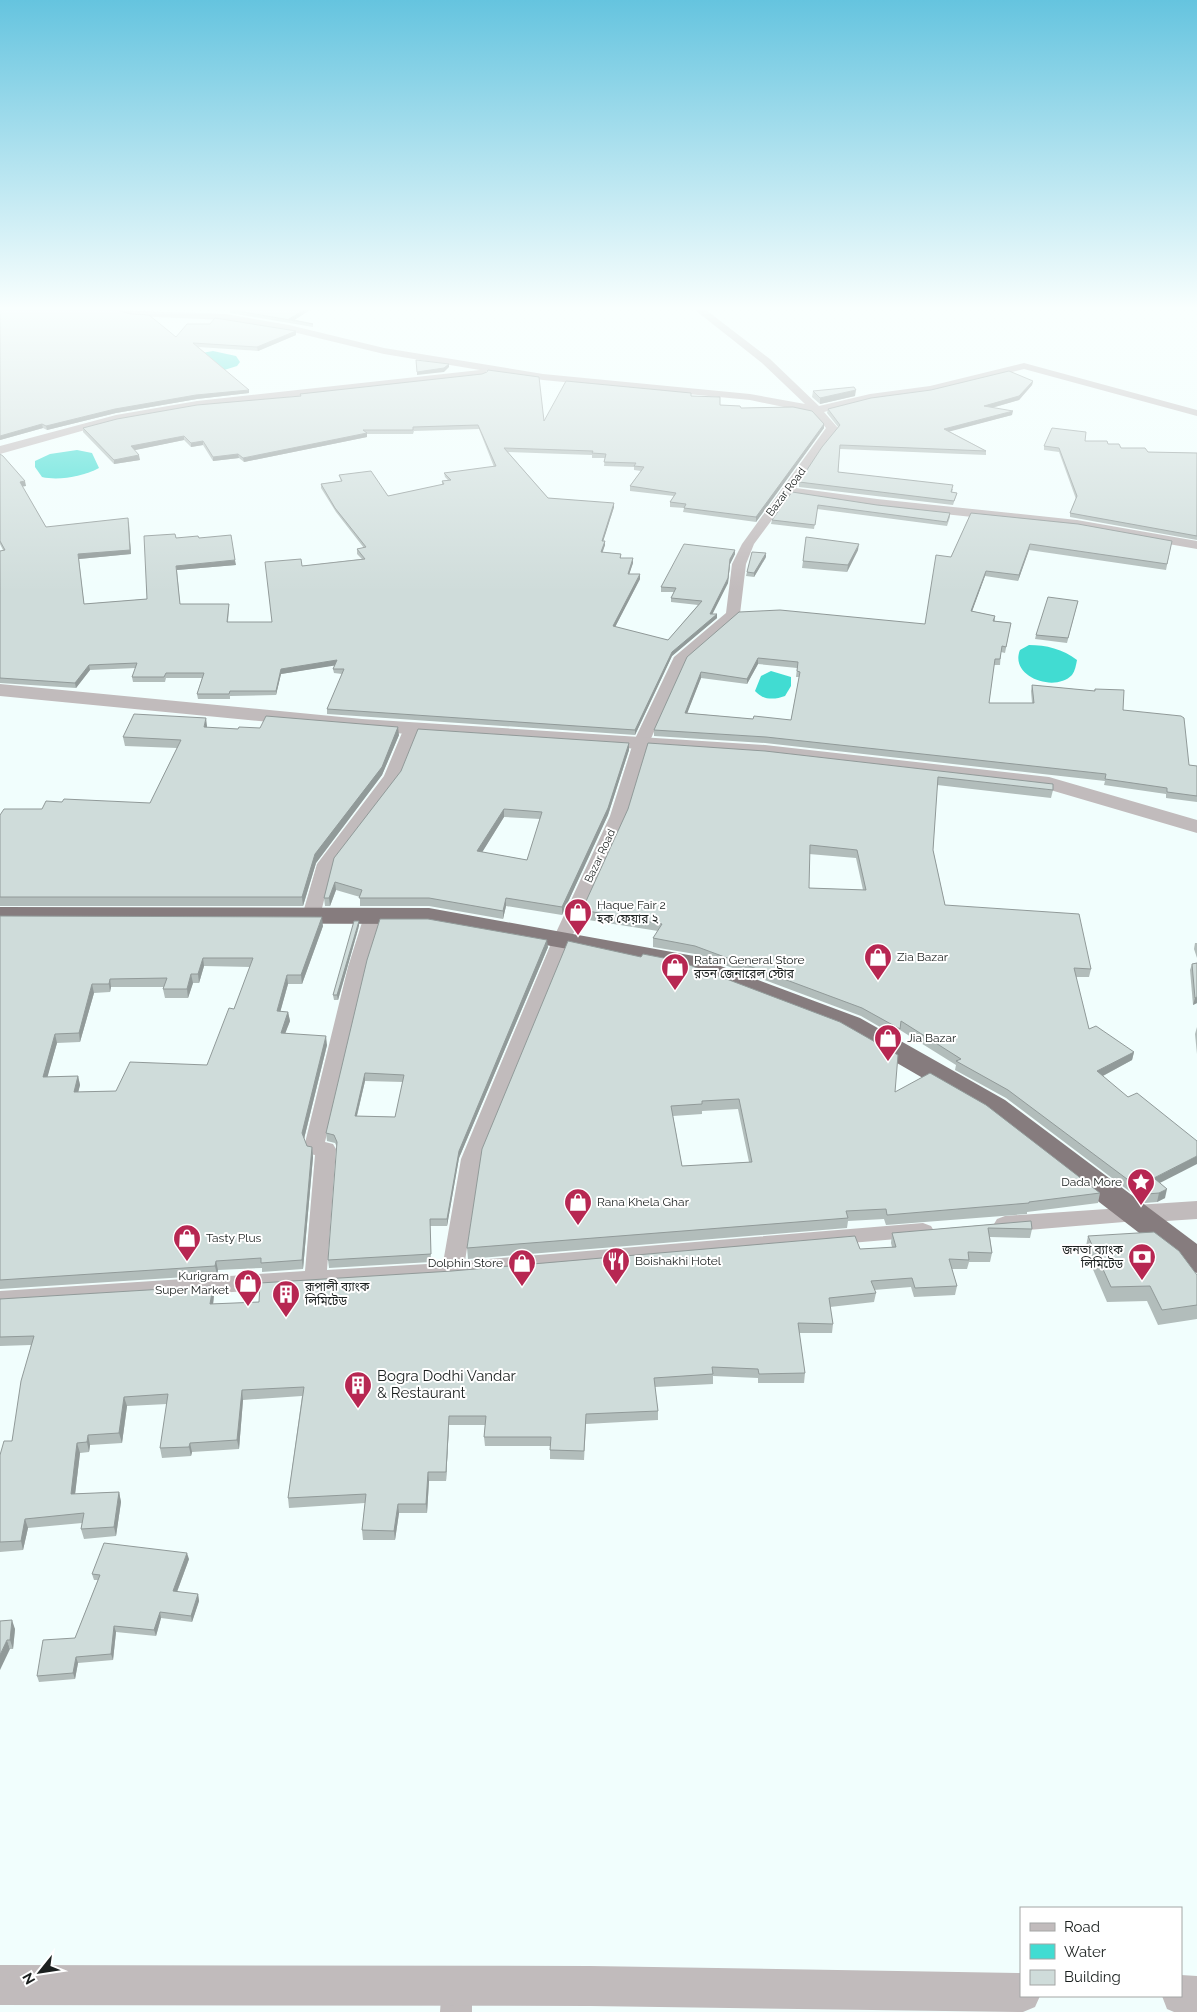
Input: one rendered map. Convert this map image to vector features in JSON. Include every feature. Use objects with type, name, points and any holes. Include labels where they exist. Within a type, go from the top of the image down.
[{"type":"highway","points":[[0,915],[429,916],[685,962],[850,1024],[995,1107],[1197,1261]]},
{"type":"street","points":[[0,450],[116,418],[198,404]]},
{"type":"street","points":[[786,404],[817,410],[840,404]]},
{"type":"street","points":[[811,404],[817,410]]},
{"type":"street","points":[[1163,404],[1197,413]]},
{"type":"street","name":"Bazar Road","points":[[453,1270],[471,1159],[562,940],[618,816],[641,743],[679,660],[733,614],[739,564],[748,544],[832,428],[817,410]]},
{"type":"street","points":[[788,490],[877,503],[1077,524],[1197,544]]},
{"type":"street","points":[[0,690],[412,728],[765,751],[1048,783],[1197,827]]},
{"type":"street","points":[[311,916],[325,864],[392,777],[412,728]]},
{"type":"street","points":[[315,1279],[326,1149],[318,1149],[315,1143],[357,967],[373,916]]},
{"type":"street","points":[[980,1226],[1197,1210]]},
{"type":"street","points":[[0,1298],[453,1270],[941,1229]]},
{"type":"street","points":[[0,1984],[456,1999],[1020,1993]]},
{"type":"street","points":[[1182,1995],[1197,1996]]},
{"type":"water","points":[[77,450],[92,453],[99,468],[64,478],[49,478],[42,477],[35,467],[35,461],[50,454]]},
{"type":"water","points":[[1029,645],[1054,648],[1072,656],[1077,660],[1072,675],[1064,680],[1045,682],[1027,675],[1021,668],[1018,660],[1020,650]]},
{"type":"water","points":[[771,671],[791,677],[791,686],[785,696],[769,698],[755,691],[761,676]]},
{"type":"building","points":[[0,404],[145,404],[46,426],[42,424],[0,436]]},
{"type":"building","points":[[542,404],[544,421],[553,404],[720,404],[740,406],[741,408],[793,407],[812,411],[824,424],[756,517],[684,508],[686,504],[670,502],[676,493],[630,486],[644,467],[634,466],[636,463],[604,462],[606,454],[592,453],[593,451],[504,448],[548,498],[614,503],[602,541],[605,541],[601,552],[621,554],[620,558],[633,558],[628,574],[640,574],[613,626],[668,640],[702,601],[671,598],[676,588],[661,587],[684,544],[735,550],[730,559],[728,578],[710,614],[717,614],[672,652],[635,730],[327,709],[344,669],[333,669],[337,660],[281,669],[276,691],[230,691],[229,694],[197,694],[204,673],[166,673],[164,677],[132,677],[137,663],[89,665],[75,683],[0,678],[0,551],[5,550],[0,541],[0,454],[25,481],[20,482],[46,527],[128,518],[130,550],[78,554],[84,604],[147,599],[144,536],[175,534],[176,538],[198,536],[199,538],[231,535],[235,560],[176,566],[180,604],[229,604],[227,622],[272,622],[265,562],[301,559],[302,566],[365,559],[357,549],[366,547],[335,508],[321,484],[342,481],[339,475],[371,471],[388,496],[444,484],[442,481],[451,480],[444,473],[496,466],[478,425],[413,427],[413,430],[363,430],[367,433],[243,458],[238,454],[213,457],[203,441],[191,443],[184,436],[131,446],[139,455],[114,460],[83,428],[117,419],[197,405]]},
{"type":"building","points":[[848,404],[991,404],[984,406],[1013,411],[944,429],[986,451],[840,445],[838,472],[953,485],[951,492],[957,493],[954,501],[799,482],[822,447],[840,425],[828,409]]},
{"type":"building","points":[[1052,428],[1086,432],[1085,441],[1107,441],[1108,444],[1119,444],[1121,448],[1145,448],[1148,452],[1197,453],[1197,536],[1070,513],[1077,496],[1059,448],[1044,446]]},
{"type":"building","points":[[792,492],[877,505],[950,513],[947,522],[818,505],[815,525],[772,520]]},
{"type":"building","points":[[971,513],[1078,524],[1172,541],[1167,564],[1030,544],[1019,575],[986,571],[971,611],[995,616],[993,621],[1011,623],[1006,647],[1002,646],[1000,659],[995,659],[989,703],[1034,703],[1032,685],[1095,691],[1095,689],[1124,690],[1123,710],[1181,716],[1184,718],[1189,765],[1197,766],[1197,796],[1167,792],[1167,788],[1105,779],[1106,774],[766,737],[654,730],[687,657],[739,612],[780,610],[925,624],[936,555],[951,557]],"holes":[[[758,658],[798,662],[797,671],[800,672],[791,720],[754,716],[753,719],[685,713],[701,672],[747,679]]]},
{"type":"building","points":[[806,537],[859,544],[848,565],[803,561]]},
{"type":"building","points":[[752,552],[766,553],[754,573],[747,572]]},
{"type":"building","points":[[1048,597],[1078,601],[1068,638],[1036,635]]},
{"type":"building","points":[[134,714],[206,718],[204,727],[238,729],[239,727],[260,728],[266,716],[398,727],[382,767],[315,854],[302,897],[0,897],[0,815],[4,809],[42,809],[46,801],[62,802],[64,799],[150,803],[181,740],[123,737]]},
{"type":"building","points":[[418,729],[629,743],[608,808],[562,907],[506,898],[503,911],[429,898],[359,898],[362,890],[335,882],[329,898],[324,898],[334,858],[401,771]],"holes":[[[504,809],[542,812],[527,860],[477,851]]]},
{"type":"building","points":[[648,743],[765,751],[1053,784],[1053,790],[938,777],[933,850],[945,905],[1079,914],[1091,969],[1074,968],[1089,1029],[1096,1026],[1134,1052],[1097,1071],[1128,1097],[1137,1093],[1197,1141],[1197,1156],[1154,1178],[1167,1189],[1159,1193],[1147,1194],[1008,1090],[956,1061],[961,1059],[901,1021],[900,1029],[862,1008],[695,946],[653,938],[662,924],[582,910],[628,809]],"holes":[[[810,845],[857,850],[866,890],[809,888]]]},
{"type":"building","points":[[0,916],[322,917],[301,975],[287,975],[277,1011],[288,1012],[281,1033],[326,1036],[302,1133],[307,1146],[312,1147],[302,1260],[261,1263],[261,1258],[216,1261],[215,1266],[0,1280]],"holes":[[[203,958],[253,958],[234,1009],[229,1008],[207,1065],[130,1062],[116,1091],[74,1092],[78,1076],[43,1077],[55,1034],[79,1033],[92,984],[109,984],[110,979],[167,978],[163,989],[187,989],[191,974],[198,974]]]},
{"type":"building","points":[[380,919],[428,919],[547,940],[459,1151],[447,1219],[430,1219],[431,1254],[328,1260],[337,1142],[334,1135],[326,1133],[367,960]],"holes":[[[365,1073],[404,1075],[395,1117],[355,1116]]]},
{"type":"building","points":[[354,921],[359,921],[337,995],[333,995]]},
{"type":"building","points":[[568,941],[641,957],[643,954],[679,961],[840,1022],[898,1055],[895,1092],[930,1073],[986,1105],[1100,1193],[1029,1203],[887,1215],[886,1209],[846,1211],[848,1218],[467,1248],[482,1149]],"holes":[[[739,1099],[752,1162],[682,1166],[671,1106],[702,1104],[702,1101]]]},
{"type":"building","points":[[1197,963],[1197,997],[1195,998],[1192,964]]},
{"type":"building","points":[[1031,1221],[1032,1229],[988,1228],[992,1253],[968,1252],[969,1260],[949,1259],[957,1286],[915,1288],[912,1278],[871,1281],[876,1293],[829,1298],[833,1324],[798,1323],[805,1373],[759,1374],[758,1369],[712,1367],[713,1374],[654,1378],[658,1411],[586,1414],[584,1451],[550,1450],[551,1437],[484,1437],[486,1416],[449,1416],[446,1472],[428,1472],[426,1504],[398,1504],[394,1531],[362,1530],[366,1494],[288,1498],[304,1387],[242,1390],[237,1440],[190,1443],[189,1447],[160,1448],[168,1394],[124,1397],[119,1433],[88,1435],[87,1442],[77,1443],[71,1494],[119,1492],[114,1527],[81,1529],[84,1513],[25,1519],[21,1541],[0,1542],[0,1455],[4,1441],[12,1441],[21,1381],[34,1336],[0,1337],[0,1299],[213,1286],[210,1304],[259,1302],[260,1283],[452,1271],[855,1236],[860,1249],[896,1247],[892,1233]]},
{"type":"building","name":"জনতা ব্যাংক লিমিটেড","points":[[1154,1232],[1179,1251],[1197,1275],[1197,1305],[1162,1310],[1150,1286],[1111,1287],[1088,1236]]},
{"type":"building","points":[[104,1543],[187,1553],[173,1591],[198,1594],[191,1616],[160,1612],[154,1630],[114,1626],[111,1654],[76,1657],[73,1673],[37,1676],[43,1640],[75,1638],[100,1575],[92,1574]]},
{"type":"building","points":[[12,1620],[10,1640],[7,1640],[0,1655],[0,1621]]},
{"type":"place","name":"Haque Fair 2 হক ফেয়ার ২","points":[[578,936]]},
{"type":"place","name":"Zia Bazar","points":[[878,981]]},
{"type":"place","name":"Ratan General Store রতন জেনারেল স্টোর","points":[[675,991]]},
{"type":"place","name":"Jia Bazar","points":[[888,1062]]},
{"type":"place","name":"Dada More","points":[[1141,1206]]},
{"type":"place","name":"Rana Khela Ghar","points":[[578,1226]]},
{"type":"place","name":"Tasty Plus","points":[[187,1262]]},
{"type":"place","name":"জনতা ব্যাংক লিমিটেড","points":[[1142,1281]]},
{"type":"place","name":"Boishakhi Hotel","points":[[616,1285]]},
{"type":"place","name":"Dolphin Store","points":[[522,1287]]},
{"type":"place","name":"Kurigram Super Market","points":[[248,1307]]},
{"type":"place","name":"রূপালী ব্যাংক লিমিটেড","points":[[286,1318]]},
{"type":"place","name":"Bogra Dodhi Vandar & Restaurant","points":[[358,1409]]}]
